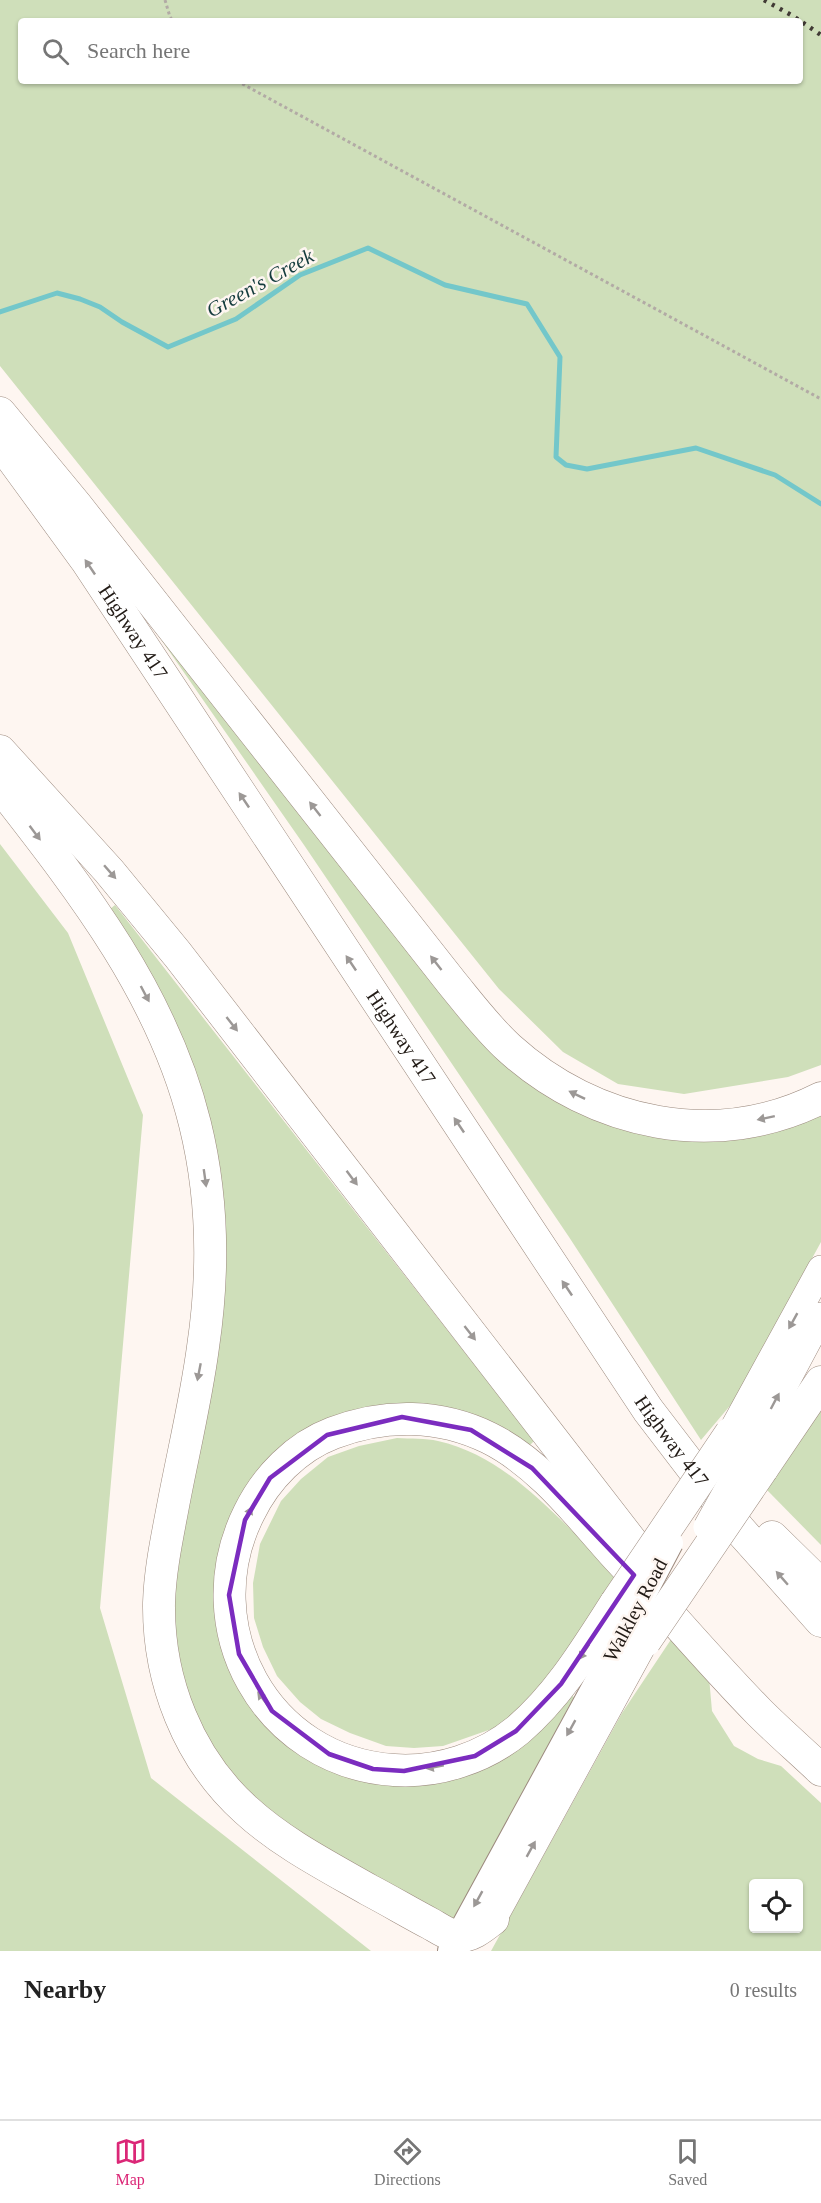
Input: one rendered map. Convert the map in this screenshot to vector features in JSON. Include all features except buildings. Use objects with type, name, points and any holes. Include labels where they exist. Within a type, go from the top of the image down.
[{"type":"highway","points":[[0,413],[76,505],[452,983],[491,1029],[526,1062],[567,1090],[588,1101],[630,1117],[655,1122],[700,1125],[741,1123],[777,1115],[821,1098]]},
{"type":"highway","name":"Highway 417","points":[[0,441],[86,560],[648,1410],[739,1529],[821,1621]]},
{"type":"highway","points":[[0,751],[109,871],[158,929],[634,1546],[741,1671],[821,1758]]},
{"type":"highway","points":[[0,786],[102,922],[136,976],[172,1052],[201,1152],[210,1235],[207,1322],[164,1552],[159,1604],[162,1651],[166,1671],[187,1732],[212,1773],[227,1792],[262,1825],[315,1859],[423,1920],[461,1946],[493,1919]]},
{"type":"highway","points":[[599,1337],[749,1514],[821,1585]]},
{"type":"highway","points":[[821,1382],[747,1452],[630,1622],[561,1684],[547,1702],[516,1731],[475,1756],[425,1769],[373,1768],[349,1763],[329,1754],[289,1729],[272,1711],[248,1675],[233,1636],[229,1595],[231,1571],[237,1545],[245,1520],[256,1498],[270,1478],[302,1450],[327,1435],[378,1420],[402,1418],[449,1423],[493,1440],[532,1468],[574,1509],[760,1712],[821,1770]]},
{"type":"highway","points":[[630,1622],[747,1452]]},
{"type":"main road","points":[[747,1452],[821,1269]]},
{"type":"main road","points":[[747,1452],[821,1316]]},
{"type":"main road","name":"Walkley Road","points":[[461,1946],[630,1622]]},
{"type":"main road","name":"Walkley Road","points":[[493,1919],[630,1622]]},
{"type":"path","points":[[165,0],[171,18]]},
{"type":"path","points":[[243,84],[821,399]]},
{"type":"highlighted area","points":[[402,1417],[471,1430],[532,1468],[634,1575],[561,1684],[516,1731],[475,1756],[404,1771],[373,1769],[329,1754],[272,1711],[239,1654],[229,1595],[245,1520],[270,1478],[327,1435]]},
{"type":"green space","points":[[0,0],[821,0],[821,1065],[788,1077],[684,1094],[618,1084],[563,1052],[499,989],[0,366]]},
{"type":"green space","points":[[137,605],[419,952],[593,1115],[821,1108],[821,1242],[734,1401],[701,1440],[569,1237],[304,845]]},
{"type":"green space","points":[[0,844],[68,933],[143,1115],[100,1608],[151,1778],[371,1951],[0,1951]]},
{"type":"green space","points":[[115,905],[534,1441],[524,1451],[367,1411],[234,1519],[248,1693],[406,1780],[565,1692],[574,1697],[455,1920],[301,1840],[232,1780],[194,1720],[170,1639],[218,1205],[104,914]]},
{"type":"green space","points":[[821,1410],[821,1545],[767,1490]]},
{"type":"green space","points":[[397,1438],[438,1441],[490,1462],[535,1495],[617,1573],[606,1589],[608,1593],[552,1686],[506,1724],[443,1746],[414,1748],[386,1746],[350,1733],[321,1719],[300,1702],[277,1676],[263,1647],[254,1618],[253,1583],[260,1544],[281,1501],[301,1479],[328,1457],[359,1446]]},
{"type":"green space","points":[[674,1635],[709,1677],[712,1711],[734,1746],[758,1759],[781,1766],[821,1803],[821,1951],[491,1951],[622,1713]]},
{"type":"waterway","name":"Green's Creek","points":[[0,312],[57,293],[100,307],[168,347],[236,319],[300,275],[368,248],[445,285],[527,304],[560,357],[556,457],[566,465],[587,469],[696,448],[775,475],[821,504]]},
{"type":"railway","points":[[764,0],[796,18]]},
{"type":"railway","points":[[803,23],[821,35]]}]
